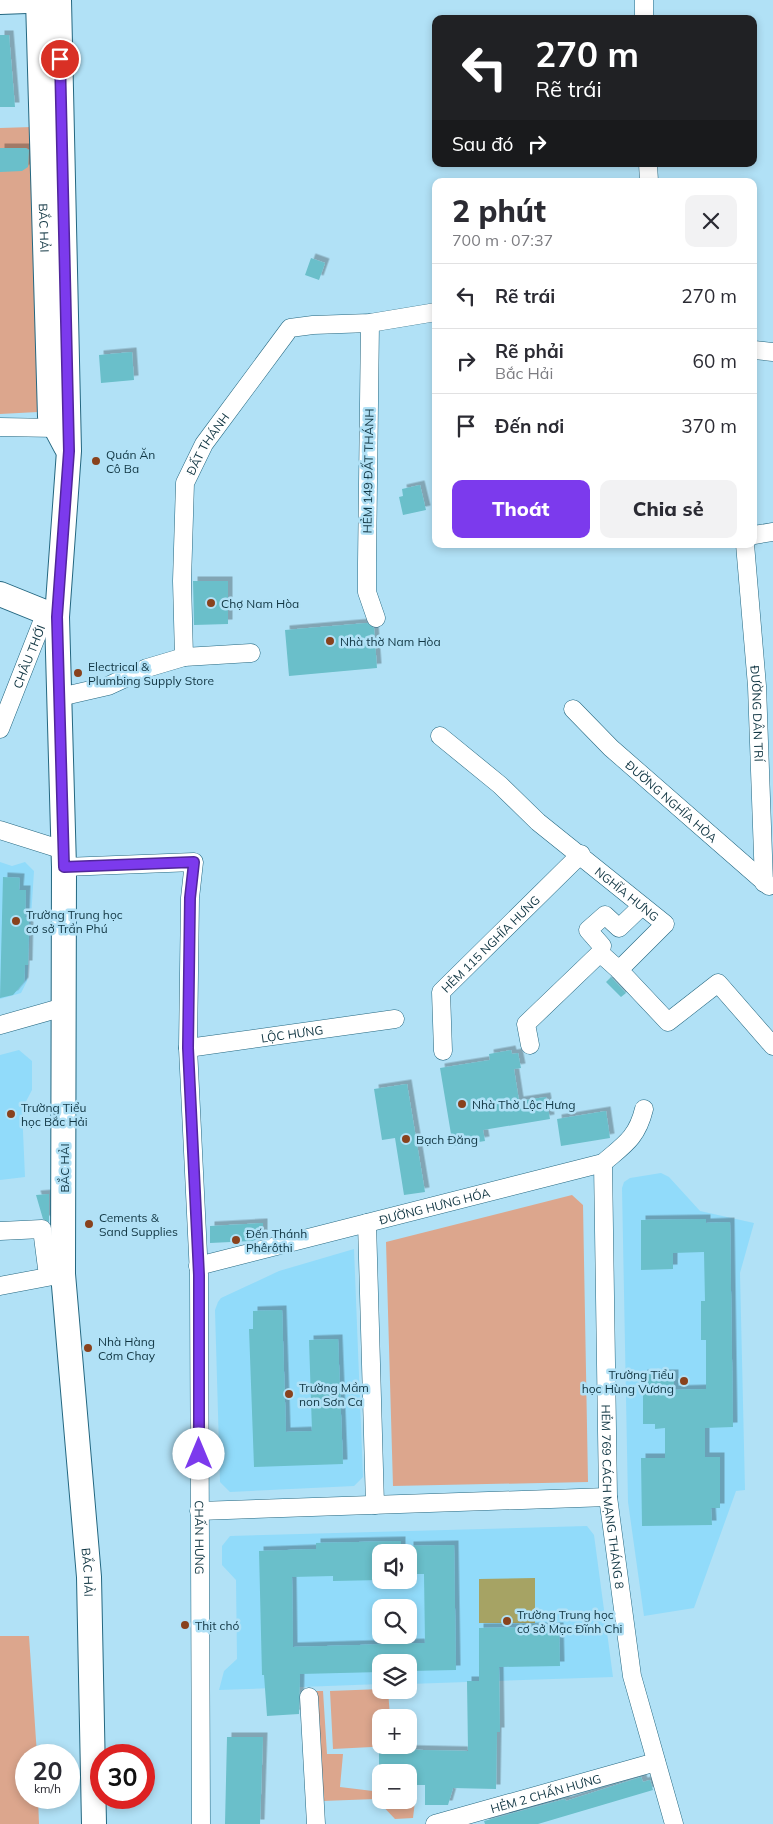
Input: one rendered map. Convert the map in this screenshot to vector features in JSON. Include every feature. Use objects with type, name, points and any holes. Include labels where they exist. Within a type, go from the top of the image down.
[{"type":"street","name":"BẮC HẢI","points":[[38,0],[50,417],[69,451]]},
{"type":"street","points":[[0,2],[53,0]]},
{"type":"street","name":"BẮC HẢI","points":[[59,0],[69,451],[52,615],[60,697],[64,858],[64,1007],[56,1275],[89,1577],[94,1824]]},
{"type":"street","points":[[644,0],[644,15]]},
{"type":"street","name":"ĐẤT THÁNH","points":[[184,657],[182,581],[185,483],[204,444],[290,328],[370,322],[432,313]]},
{"type":"street","name":"HẺM 149 ĐẤT THÁNH","points":[[370,322],[367,592],[376,618]]},
{"type":"street","points":[[757,350],[773,352]]},
{"type":"street","points":[[0,427],[56,428]]},
{"type":"street","name":"ĐƯỜNG DÂN TRÍ","points":[[757,536],[765,686],[769,886]]},
{"type":"street","points":[[0,594],[52,615]]},
{"type":"street","name":"CHÂU THỚI","points":[[0,729],[52,615]]},
{"type":"street","points":[[60,697],[108,686],[147,668],[184,657],[251,653]]},
{"type":"street","name":"ĐƯỜNG NGHĨA HÒA","points":[[573,710],[611,748],[769,886]]},
{"type":"street","name":"NGHĨA HƯNG","points":[[440,736],[500,785],[538,822],[581,854],[665,924],[619,970]]},
{"type":"street","points":[[0,830],[64,858]]},
{"type":"street","name":"HẺM 115 NGHĨA HƯNG","points":[[443,1051],[441,992],[581,854]]},
{"type":"street","name":"CHẤN HƯNG","points":[[64,858],[194,862],[190,898],[188,1048],[198,1266],[201,1824]]},
{"type":"street","points":[[530,1045],[526,1024],[600,953],[602,946],[588,930],[605,915],[619,928],[642,906]]},
{"type":"street","points":[[600,953],[619,970],[668,1022],[718,982],[773,1046]]},
{"type":"street","points":[[0,1025],[64,1007]]},
{"type":"street","name":"LỘC HƯNG","points":[[188,1048],[395,1019]]},
{"type":"street","name":"ĐƯỜNG HƯNG HÓA","points":[[198,1266],[603,1163],[640,1128],[644,1109]]},
{"type":"street","name":"HẺM 769 CÁCH MẠNG THÁNG 8","points":[[603,1163],[608,1497],[632,1676],[674,1824]]},
{"type":"street","points":[[367,1223],[375,1505]]},
{"type":"street","points":[[0,1231],[42,1229],[56,1275],[0,1286]]},
{"type":"street","points":[[200,1511],[608,1497]]},
{"type":"street","points":[[309,1697],[316,1824]]},
{"type":"street","name":"HẺM 2 CHẤN HƯNG","points":[[435,1824],[493,1816],[656,1762]]},
{"type":"shaded area","points":[[32,127],[33,258],[38,412],[0,414],[0,128]]},
{"type":"shaded area","name":"Trường Trung học cơ sở Trần Phú","points":[[0,862],[12,866],[25,862],[34,871],[27,981],[21,993],[0,999]]},
{"type":"shaded area","name":"Trường Tiểu học Bắc Hải","points":[[19,1050],[32,1061],[32,1090],[22,1109],[25,1177],[0,1180],[0,1055]]},
{"type":"shaded area","name":"Trường Tiểu học Hùng Vương","points":[[661,1173],[669,1177],[700,1211],[754,1223],[740,1273],[745,1490],[736,1491],[694,1608],[644,1616],[628,1502],[622,1188],[624,1182],[630,1178]]},
{"type":"shaded area","points":[[572,1195],[583,1205],[588,1482],[393,1486],[386,1242]]},
{"type":"shaded area","name":"Trường Mầm non Sơn Ca","points":[[354,1249],[363,1477],[354,1486],[230,1492],[220,1482],[215,1310],[218,1302],[221,1298],[279,1271]]},
{"type":"shaded area","name":"Trường Trung học cơ sở Mạc Đĩnh Chi","points":[[587,1526],[594,1535],[613,1677],[417,1684],[417,1654],[372,1654],[372,1684],[219,1690],[224,1671],[237,1659],[236,1580],[222,1565],[222,1546],[230,1536]]},
{"type":"shaded area","points":[[535,1578],[535,1623],[479,1623],[479,1579]]},
{"type":"shaded area","points":[[0,1636],[29,1636],[36,1744],[15,1744],[15,1809],[38,1809],[39,1824],[0,1824]]},
{"type":"shaded area","points":[[372,1689],[372,1699],[389,1699],[389,1709],[372,1709],[372,1747],[333,1749],[330,1691]]},
{"type":"shaded area","points":[[314,1691],[323,1691],[327,1754],[343,1754],[340,1787],[372,1791],[372,1799],[322,1801]]},
{"type":"shaded area","points":[[386,1809],[414,1809],[413,1818],[395,1819]]},
{"type":"building","points":[[0,35],[9,35],[15,107],[0,107]]},
{"type":"building","points":[[0,148],[26,148],[29,150],[28,167],[22,171],[0,172]]},
{"type":"building","points":[[311,258],[325,263],[319,280],[305,275]]},
{"type":"building","points":[[132,352],[134,380],[101,383],[99,355]]},
{"type":"building","points":[[420,485],[426,510],[403,515],[399,497],[403,496],[402,489]]},
{"type":"building","name":"Chợ Nam Hòa","points":[[193,581],[228,581],[228,624],[194,625]]},
{"type":"building","name":"Nhà thờ Nam Hòa","points":[[367,623],[374,628],[377,668],[289,676],[285,630]]},
{"type":"building","name":"Trường Trung học cơ sở Trần Phú","points":[[3,877],[20,878],[19,890],[26,890],[25,917],[29,918],[28,965],[25,965],[24,982],[13,995],[0,998]]},
{"type":"building","points":[[611,977],[626,993],[621,997],[606,982]]},
{"type":"building","points":[[511,1050],[512,1054],[518,1053],[521,1068],[514,1069],[519,1101],[546,1097],[550,1119],[483,1130],[485,1141],[453,1146],[440,1068],[490,1060],[489,1054]]},
{"type":"building","name":"Bạch Đăng","points":[[407,1084],[425,1192],[404,1195],[395,1138],[382,1140],[374,1089]]},
{"type":"building","points":[[606,1111],[610,1138],[561,1146],[557,1119]]},
{"type":"building","points":[[49,1194],[49,1222],[43,1219],[36,1195]]},
{"type":"building","points":[[706,1219],[706,1223],[730,1222],[733,1427],[705,1428],[705,1457],[720,1457],[720,1508],[711,1508],[712,1525],[642,1526],[641,1458],[665,1458],[665,1428],[655,1429],[655,1424],[643,1424],[643,1374],[674,1374],[674,1390],[706,1389],[706,1340],[701,1340],[701,1301],[705,1301],[704,1252],[673,1253],[673,1269],[641,1270],[641,1220]]},
{"type":"building","points":[[263,1223],[263,1238],[252,1241],[210,1243],[210,1226]]},
{"type":"building","points":[[282,1310],[286,1432],[312,1431],[309,1340],[338,1339],[343,1464],[254,1467],[249,1329],[253,1329],[253,1311]]},
{"type":"building","points":[[401,1541],[401,1544],[372,1544],[372,1580],[333,1581],[333,1576],[292,1577],[293,1647],[425,1643],[424,1574],[417,1574],[417,1546],[454,1545],[456,1670],[417,1671],[417,1654],[372,1654],[372,1672],[300,1674],[299,1714],[267,1716],[264,1675],[262,1675],[259,1551],[316,1549],[316,1543]]},
{"type":"building","points":[[559,1627],[560,1666],[499,1667],[500,1732],[497,1732],[496,1789],[453,1788],[448,1805],[425,1805],[425,1785],[417,1785],[417,1764],[379,1764],[379,1754],[417,1754],[417,1750],[468,1751],[467,1681],[479,1681],[479,1628]]},
{"type":"building","points":[[227,1737],[263,1737],[260,1824],[225,1824]]},
{"type":"building","points":[[641,1777],[643,1782],[650,1780],[653,1790],[538,1824],[485,1824],[484,1821],[565,1799],[566,1801]]},
{"type":"place","name":"Quán Ăn Cô Ba","points":[[96,461]]},
{"type":"place","name":"Chợ Nam Hòa","points":[[211,603]]},
{"type":"place","name":"Nhà thờ Nam Hòa","points":[[330,641]]},
{"type":"place","name":"Electrical & Plumbing Supply Store","points":[[78,673]]},
{"type":"place","name":"Trường Trung học cơ sở Trần Phú","points":[[16,921]]},
{"type":"place","name":"Nhà Thờ Lộc Hưng","points":[[462,1104]]},
{"type":"place","name":"Trường Tiểu học Bắc Hải","points":[[11,1114]]},
{"type":"place","name":"Bạch Đăng","points":[[406,1139]]},
{"type":"place","name":"Cements & Sand Supplies","points":[[89,1224]]},
{"type":"place","name":"Đến Thánh Phêrôthi","points":[[236,1240]]},
{"type":"place","name":"Nhà Hàng Cơm Chay","points":[[88,1348]]},
{"type":"place","name":"Trường Tiểu học Hùng Vương","points":[[684,1381]]},
{"type":"place","name":"Trường Mầm non Sơn Ca","points":[[289,1394]]},
{"type":"place","name":"Trường Trung học cơ sở Mạc Đĩnh Chi","points":[[507,1621]]},
{"type":"place","name":"Thịt chó","points":[[185,1625]]},
{"type":"route","points":[[60,59],[69,451],[57,617],[64,867],[194,862],[190,898],[191,969],[188,1048],[199,1275],[199,1454]]}]
